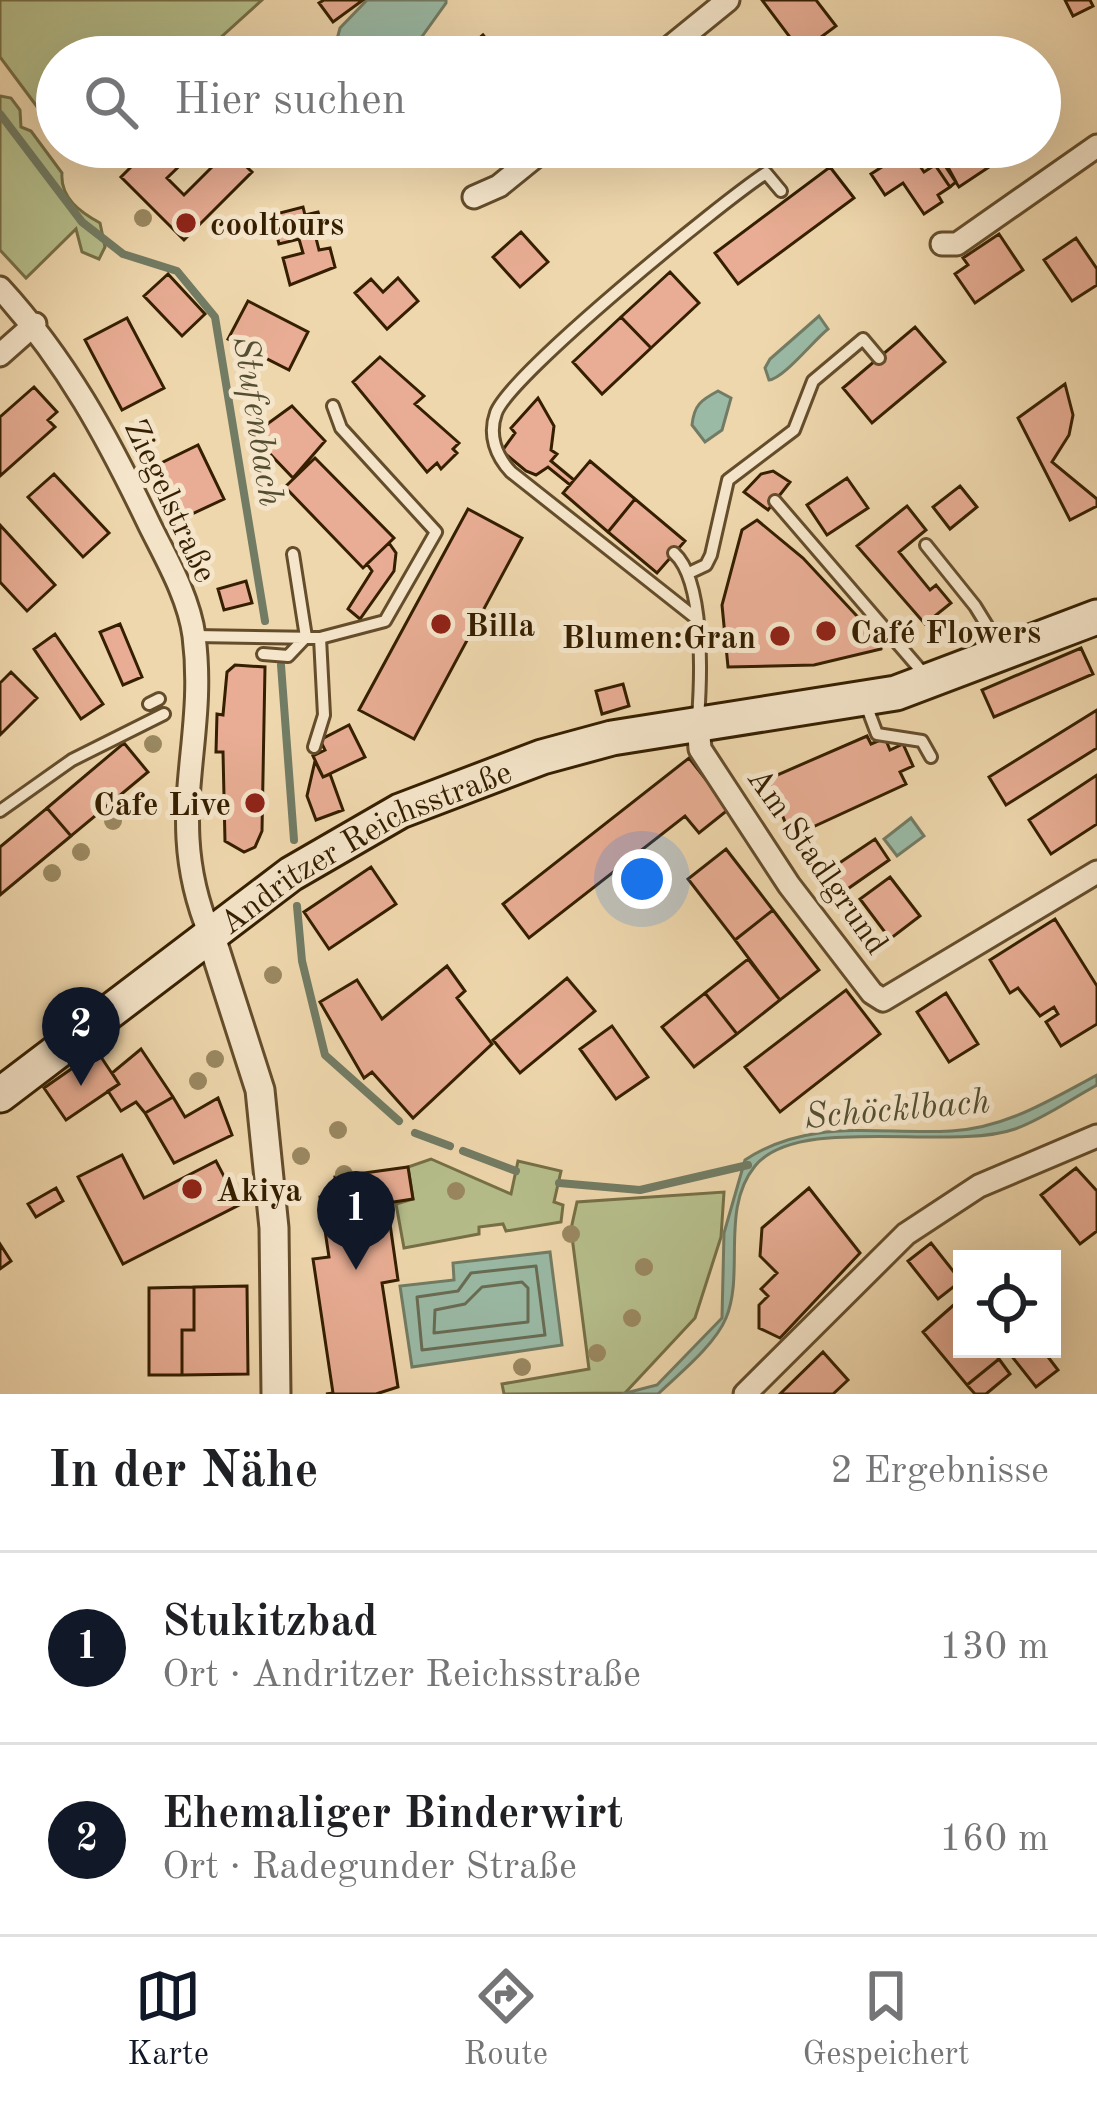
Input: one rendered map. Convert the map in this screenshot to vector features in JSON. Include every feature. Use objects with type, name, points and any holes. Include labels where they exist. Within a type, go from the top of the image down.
[{"type":"main road","name":"Andritzer Reichsstraße","points":[[210,934],[290,874],[400,811],[542,757],[698,723],[864,699],[929,682],[1097,616]]},
{"type":"main road","points":[[0,1095],[210,934]]},
{"type":"street","points":[[684,36],[728,0]]},
{"type":"street","points":[[942,244],[957,244],[1097,146]]},
{"type":"street","points":[[474,197],[499,186],[521,168]]},
{"type":"street","name":"Ziegelstraße","points":[[0,288],[35,324],[106,434],[182,595],[194,636],[184,830],[194,895],[210,934]]},
{"type":"street","points":[[0,355],[35,324]]},
{"type":"street","name":"Am Stadlgrund","points":[[698,723],[700,749],[789,885],[872,993],[883,1000],[1097,872]]},
{"type":"street","name":"Andritzer Reichsstraße","points":[[210,934],[260,1090],[274,1228],[276,1394]]},
{"type":"street","points":[[745,1394],[906,1234],[979,1186],[1097,1136]]},
{"type":"lane","points":[[697,619],[511,472],[496,451],[495,417],[503,401],[538,367],[714,206],[766,173],[781,191]]},
{"type":"lane","points":[[689,573],[706,565],[711,555],[728,480],[794,430],[814,381],[863,340],[879,358]]},
{"type":"lane","points":[[194,636],[320,638],[385,621],[436,532],[341,428],[333,406]]},
{"type":"lane","points":[[775,501],[929,682]]},
{"type":"lane","points":[[926,545],[1004,653]]},
{"type":"lane","points":[[674,553],[689,573],[697,619],[698,723]]},
{"type":"lane","points":[[292,554],[306,637]]},
{"type":"lane","points":[[263,654],[288,656],[306,637]]},
{"type":"lane","points":[[314,747],[324,715],[320,638]]},
{"type":"lane","points":[[864,699],[877,734],[922,741],[932,757]]},
{"type":"lane","points":[[0,812],[72,760],[164,714]]},
{"type":"green space","points":[[0,0],[262,0],[222,36],[36,36],[36,105],[0,57]]},
{"type":"green space","points":[[0,96],[11,98],[20,110],[21,127],[36,138],[36,168],[58,168],[73,203],[100,223],[105,247],[99,259],[82,252],[76,229],[26,278],[0,250]]},
{"type":"green space","points":[[431,1159],[511,1194],[518,1161],[561,1171],[554,1202],[563,1205],[561,1222],[506,1231],[503,1224],[479,1227],[479,1234],[404,1248],[396,1204],[413,1199],[408,1167]]},
{"type":"green space","points":[[724,1192],[721,1237],[695,1318],[625,1393],[504,1394],[502,1384],[589,1369],[571,1229],[577,1202]]},
{"type":"water","points":[[367,0],[446,0],[422,36],[338,36]]},
{"type":"water","points":[[819,316],[828,329],[790,367],[769,380],[765,368],[770,359]]},
{"type":"water","points":[[718,391],[731,398],[722,430],[705,442],[692,425],[693,418],[699,404]]},
{"type":"water","points":[[911,818],[924,836],[897,856],[884,839]]},
{"type":"water","points":[[1097,1075],[1097,1085],[1015,1129],[953,1137],[839,1137],[776,1150],[755,1166],[738,1202],[734,1281],[721,1328],[658,1394],[622,1394],[657,1385],[722,1318],[724,1233],[745,1160],[794,1138],[819,1133],[971,1129],[1027,1111]]},
{"type":"water","points":[[550,1252],[562,1345],[412,1367],[400,1286],[454,1280],[453,1263]]},
{"type":"building","points":[[363,0],[333,22],[319,3]]},
{"type":"building","points":[[762,0],[816,0],[836,26],[823,36],[789,36]]},
{"type":"building","points":[[1065,0],[1090,0],[1093,6],[1073,16]]},
{"type":"building","points":[[130,168],[177,168],[167,178],[184,195],[211,168],[252,172],[184,240],[121,177]]},
{"type":"building","points":[[829,168],[854,198],[738,284],[715,253]]},
{"type":"building","points":[[880,168],[921,168],[924,172],[937,168],[950,187],[938,195],[942,202],[924,214],[903,183],[885,195],[871,174]]},
{"type":"building","points":[[937,168],[948,168],[956,182],[950,187]]},
{"type":"building","points":[[946,168],[988,168],[959,187]]},
{"type":"building","points":[[303,207],[305,215],[318,212],[324,231],[315,234],[319,250],[330,248],[335,267],[290,285],[283,258],[303,253],[299,239],[279,244],[272,215]]},
{"type":"building","points":[[521,232],[548,262],[520,287],[493,257]]},
{"type":"building","points":[[999,234],[1023,270],[975,303],[955,274],[968,265],[963,258]]},
{"type":"building","points":[[1076,238],[1097,269],[1097,285],[1072,301],[1044,260]]},
{"type":"building","points":[[670,272],[699,303],[651,348],[621,317]]},
{"type":"building","points":[[168,274],[205,314],[182,336],[144,296]]},
{"type":"building","points":[[398,278],[418,301],[387,329],[355,293],[371,279],[383,292]]},
{"type":"building","points":[[248,301],[308,332],[289,370],[228,339]]},
{"type":"building","points":[[621,317],[651,348],[602,394],[573,362]]},
{"type":"building","points":[[127,318],[164,388],[122,410],[85,340]]},
{"type":"building","points":[[915,327],[945,362],[872,423],[843,388]]},
{"type":"building","points":[[380,357],[424,396],[415,404],[459,443],[453,449],[457,453],[441,469],[437,463],[427,472],[353,382]]},
{"type":"building","points":[[1065,384],[1073,415],[1069,435],[1052,462],[1097,499],[1097,506],[1070,520],[1018,418]]},
{"type":"building","points":[[34,387],[57,412],[48,420],[55,427],[0,476],[0,417]]},
{"type":"building","points":[[538,398],[554,426],[551,450],[557,454],[551,461],[574,480],[570,485],[548,467],[536,475],[526,471],[502,451],[515,433],[511,428]]},
{"type":"building","points":[[292,406],[325,441],[293,478],[252,435]]},
{"type":"building","points":[[198,445],[224,499],[177,521],[151,468]]},
{"type":"building","points":[[315,458],[394,538],[363,568],[285,487]]},
{"type":"building","points":[[590,461],[635,499],[608,532],[563,493]]},
{"type":"building","points":[[773,471],[790,482],[768,510],[744,492],[761,474]]},
{"type":"building","points":[[54,474],[109,533],[83,557],[28,497]]},
{"type":"building","points":[[847,478],[868,508],[827,535],[807,505]]},
{"type":"building","points":[[960,486],[977,507],[950,529],[933,507]]},
{"type":"building","points":[[635,499],[685,541],[657,573],[608,532]]},
{"type":"building","points":[[907,506],[926,530],[899,552],[930,590],[936,585],[951,603],[925,624],[857,546]]},
{"type":"building","name":"Billa","points":[[468,509],[522,538],[414,739],[359,710]]},
{"type":"building","points":[[757,520],[803,558],[882,643],[881,649],[814,665],[728,667],[722,605],[742,530]]},
{"type":"building","points":[[0,525],[55,585],[27,611],[0,582]]},
{"type":"building","points":[[389,543],[396,553],[394,571],[360,619],[348,609],[372,571],[367,564]]},
{"type":"building","points":[[246,581],[252,603],[224,610],[218,589]]},
{"type":"building","points":[[120,624],[142,677],[123,685],[100,632]]},
{"type":"building","points":[[55,634],[103,704],[81,719],[34,649]]},
{"type":"building","points":[[1081,648],[1093,674],[994,717],[982,690]]},
{"type":"building","points":[[235,665],[265,667],[262,831],[255,847],[244,852],[225,841],[223,752],[216,752],[217,714],[223,715],[227,672]]},
{"type":"building","points":[[11,672],[37,698],[0,735],[0,683]]},
{"type":"building","points":[[623,684],[629,706],[602,714],[596,691]]},
{"type":"building","points":[[1097,710],[1097,748],[1006,805],[989,777]]},
{"type":"building","points":[[349,725],[365,757],[323,777],[313,756],[325,750],[320,740]]},
{"type":"building","points":[[867,736],[871,744],[885,738],[890,750],[903,744],[913,766],[900,772],[906,784],[791,837],[768,779]]},
{"type":"building","points":[[124,743],[148,772],[71,836],[47,808]]},
{"type":"building","points":[[689,758],[729,809],[699,833],[685,816],[529,938],[503,904]]},
{"type":"building","points":[[315,761],[323,777],[330,774],[343,810],[316,820],[307,796]]},
{"type":"building","points":[[1097,775],[1097,824],[1051,854],[1029,820]]},
{"type":"building","points":[[47,808],[71,836],[0,895],[0,847]]},
{"type":"building","points":[[875,839],[889,860],[846,890],[832,868]]},
{"type":"building","points":[[726,849],[773,910],[735,940],[688,879]]},
{"type":"building","points":[[371,867],[396,904],[329,949],[304,912]]},
{"type":"building","points":[[890,877],[920,916],[890,939],[860,899]]},
{"type":"building","points":[[773,910],[819,970],[780,1000],[735,940]]},
{"type":"building","points":[[1055,919],[1097,986],[1097,1024],[1061,1046],[1046,1022],[1058,1014],[1054,1007],[1040,1016],[1018,988],[1010,993],[990,960]]},
{"type":"building","points":[[748,959],[780,1000],[737,1034],[705,993]]},
{"type":"building","points":[[447,966],[465,991],[457,998],[492,1044],[413,1118],[372,1072],[364,1078],[320,1002],[357,980],[382,1019]]},
{"type":"building","points":[[567,978],[595,1011],[520,1073],[493,1040]]},
{"type":"building","points":[[846,990],[880,1034],[780,1112],[745,1067]]},
{"type":"building","points":[[705,993],[737,1034],[694,1067],[662,1027]]},
{"type":"building","points":[[946,993],[978,1044],[949,1062],[917,1012]]},
{"type":"building","points":[[612,1026],[648,1077],[616,1099],[580,1049]]},
{"type":"building","points":[[141,1049],[173,1097],[145,1113],[136,1102],[121,1111],[108,1091],[119,1084],[112,1073]]},
{"type":"building","points":[[97,1051],[119,1084],[66,1120],[44,1088]]},
{"type":"building","points":[[173,1097],[185,1117],[218,1098],[232,1135],[174,1163],[145,1113]]},
{"type":"building","points":[[122,1155],[144,1198],[216,1161],[239,1205],[123,1264],[78,1177]]},
{"type":"building","points":[[408,1167],[413,1199],[387,1203],[398,1280],[382,1283],[398,1387],[376,1394],[326,1394],[333,1393],[313,1259],[329,1257],[320,1197],[338,1195],[335,1177]]},
{"type":"building","points":[[1076,1168],[1097,1191],[1097,1231],[1080,1244],[1041,1195]]},
{"type":"building","points":[[56,1188],[63,1201],[36,1217],[28,1204]]},
{"type":"building","points":[[809,1188],[860,1253],[780,1338],[759,1328],[759,1305],[768,1296],[761,1289],[777,1273],[760,1256],[762,1228]]},
{"type":"building","points":[[931,1243],[953,1271],[953,1287],[938,1299],[908,1261]]},
{"type":"building","points":[[0,1244],[11,1261],[0,1269]]},
{"type":"building","points":[[247,1286],[248,1374],[182,1375],[182,1330],[194,1330],[194,1287]]},
{"type":"building","points":[[194,1287],[194,1330],[182,1330],[182,1375],[149,1375],[149,1288]]},
{"type":"building","points":[[953,1306],[953,1358],[999,1359],[967,1385],[923,1332]]},
{"type":"building","points":[[823,1352],[848,1380],[833,1394],[780,1394]]},
{"type":"building","points":[[1013,1358],[1049,1358],[1058,1370],[1036,1387]]},
{"type":"building","points":[[999,1359],[1010,1374],[986,1394],[975,1394],[967,1385]]},
{"type":"waterway","name":"Stufenbach","points":[[0,114],[36,161]]},
{"type":"waterway","name":"Stufenbach","points":[[41,168],[82,222],[123,254],[177,271],[215,317],[265,621]]},
{"type":"waterway","name":"Stufenbach","points":[[281,665],[294,840]]},
{"type":"waterway","name":"Stufenbach","points":[[297,906],[302,961],[325,1055],[399,1121]]},
{"type":"waterway","name":"Stufenbach","points":[[415,1133],[450,1146]]},
{"type":"waterway","name":"Stufenbach","points":[[463,1151],[516,1171]]},
{"type":"waterway","name":"Stufenbach","points":[[559,1183],[640,1190],[748,1165]]},
{"type":"place","name":"cooltours","points":[[186,223]]},
{"type":"place","name":"Billa","points":[[441,624]]},
{"type":"place","name":"Café Flowers","points":[[826,631]]},
{"type":"place","name":"Blumen:Gran","points":[[780,636]]},
{"type":"place","name":"Cafe Live","points":[[255,803]]},
{"type":"place","name":"Ehemaliger Binderwirt","points":[[81,1086]]},
{"type":"place","name":"Akiya","points":[[192,1189]]},
{"type":"place","name":"Stukitzbad","points":[[356,1270]]},
{"type":"water label","name":"Schöcklbach","points":[[897,1107]]}]
